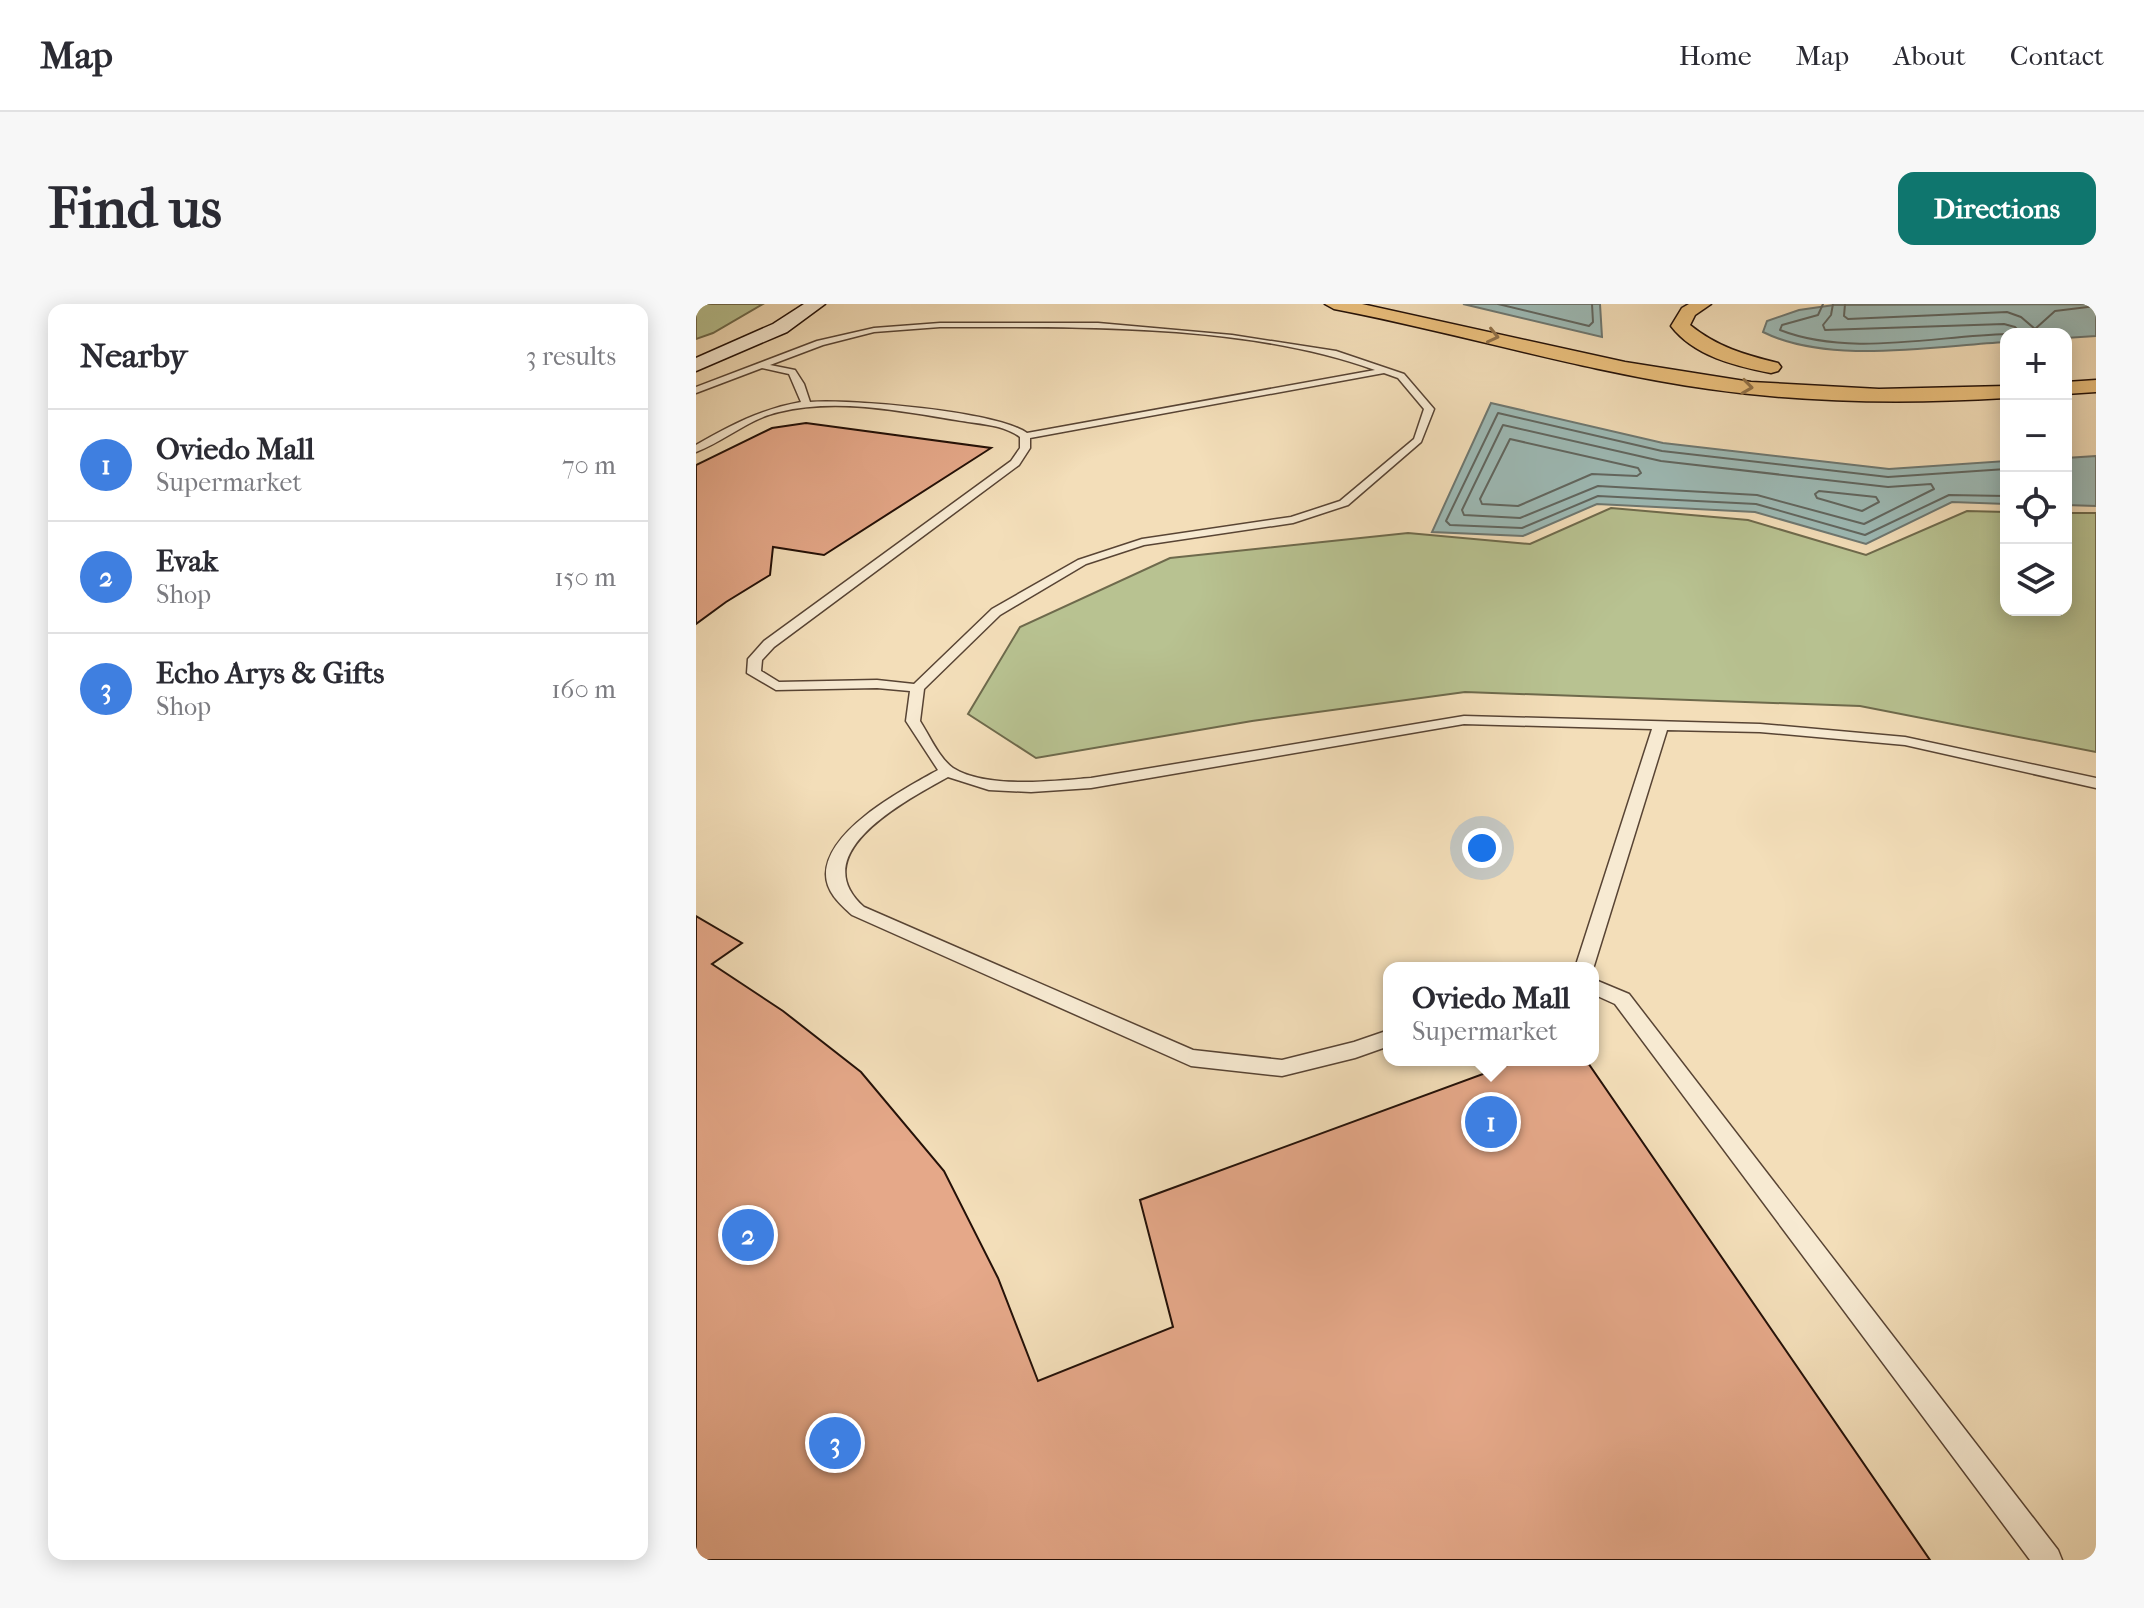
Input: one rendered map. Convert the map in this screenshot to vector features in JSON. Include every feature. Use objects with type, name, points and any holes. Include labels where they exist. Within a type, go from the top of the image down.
[{"type":"highway","points":[[1334,304],[1421,320],[1668,376],[1752,387],[1898,396],[2000,392]]},
{"type":"highway","points":[[1702,304],[1688,312],[1680,326],[1698,343],[1722,355],[1765,367],[1824,376],[1902,375]]},
{"type":"highway","points":[[2072,388],[2096,386]]},
{"type":"street","points":[[696,353],[759,328],[800,304]]},
{"type":"street","points":[[696,365],[780,328],[816,304]]},
{"type":"lane","points":[[696,390],[820,343],[874,330],[940,325],[1098,325],[1243,338],[1336,353],[1401,376],[1429,409],[1418,440],[1344,503],[1293,520],[1142,542],[1082,562],[996,612],[917,688],[913,721],[947,771],[989,785],[1031,787],[1091,783],[1464,720],[1760,728],[1905,741],[2096,783]]},
{"type":"lane","points":[[764,366],[792,372],[800,384],[806,404]]},
{"type":"lane","points":[[696,449],[745,422],[777,409],[806,404],[865,404],[988,422],[1014,428],[1025,436],[1384,370]]},
{"type":"lane","points":[[917,688],[877,684],[776,686],[754,673],[755,659],[782,634],[1015,463],[1025,448],[1025,436]]},
{"type":"lane","points":[[1586,962],[1661,725]]},
{"type":"lane","points":[[947,771],[889,806],[851,838],[837,859],[835,877],[840,893],[858,911],[1191,1058],[1282,1068],[1383,1040]]},
{"type":"lane","points":[[1599,989],[1622,999],[2048,1560]]},
{"type":"green space","points":[[696,304],[763,304],[713,333],[696,339]]},
{"type":"green space","points":[[1611,508],[1748,520],[1866,555],[1967,511],[2000,512],[2000,616],[2072,616],[2072,513],[2096,513],[2096,752],[1860,706],[1465,692],[1252,721],[1036,758],[968,714],[1020,627],[1170,558],[1408,533],[1530,544]]},
{"type":"water","points":[[1463,304],[1600,304],[1602,337]]},
{"type":"water","points":[[2096,304],[2096,336],[2072,338],[2072,328],[2000,328],[2000,342],[1850,351],[1789,342],[1763,332],[1767,321],[1799,310],[1834,305]]},
{"type":"water","points":[[1491,403],[1663,443],[1889,469],[2000,461],[2000,504],[1952,502],[1866,544],[1755,512],[1597,504],[1523,536],[1432,532]]},
{"type":"water","points":[[2096,456],[2096,506],[2072,505],[2072,458]]},
{"type":"building","points":[[806,423],[991,448],[824,555],[773,547],[770,575],[696,624],[696,465],[772,428]]},
{"type":"building","points":[[696,916],[742,943],[712,964],[783,1011],[861,1072],[944,1171],[998,1278],[1038,1381],[1173,1327],[1140,1200],[1505,1066],[1590,1066],[1930,1560],[696,1560]]},
{"type":"place","name":"Oviedo Mall","points":[[1491,1122]]},
{"type":"place","name":"Evak","points":[[748,1235]]},
{"type":"place","name":"Echo Arys & Gifts","points":[[835,1443]]}]
